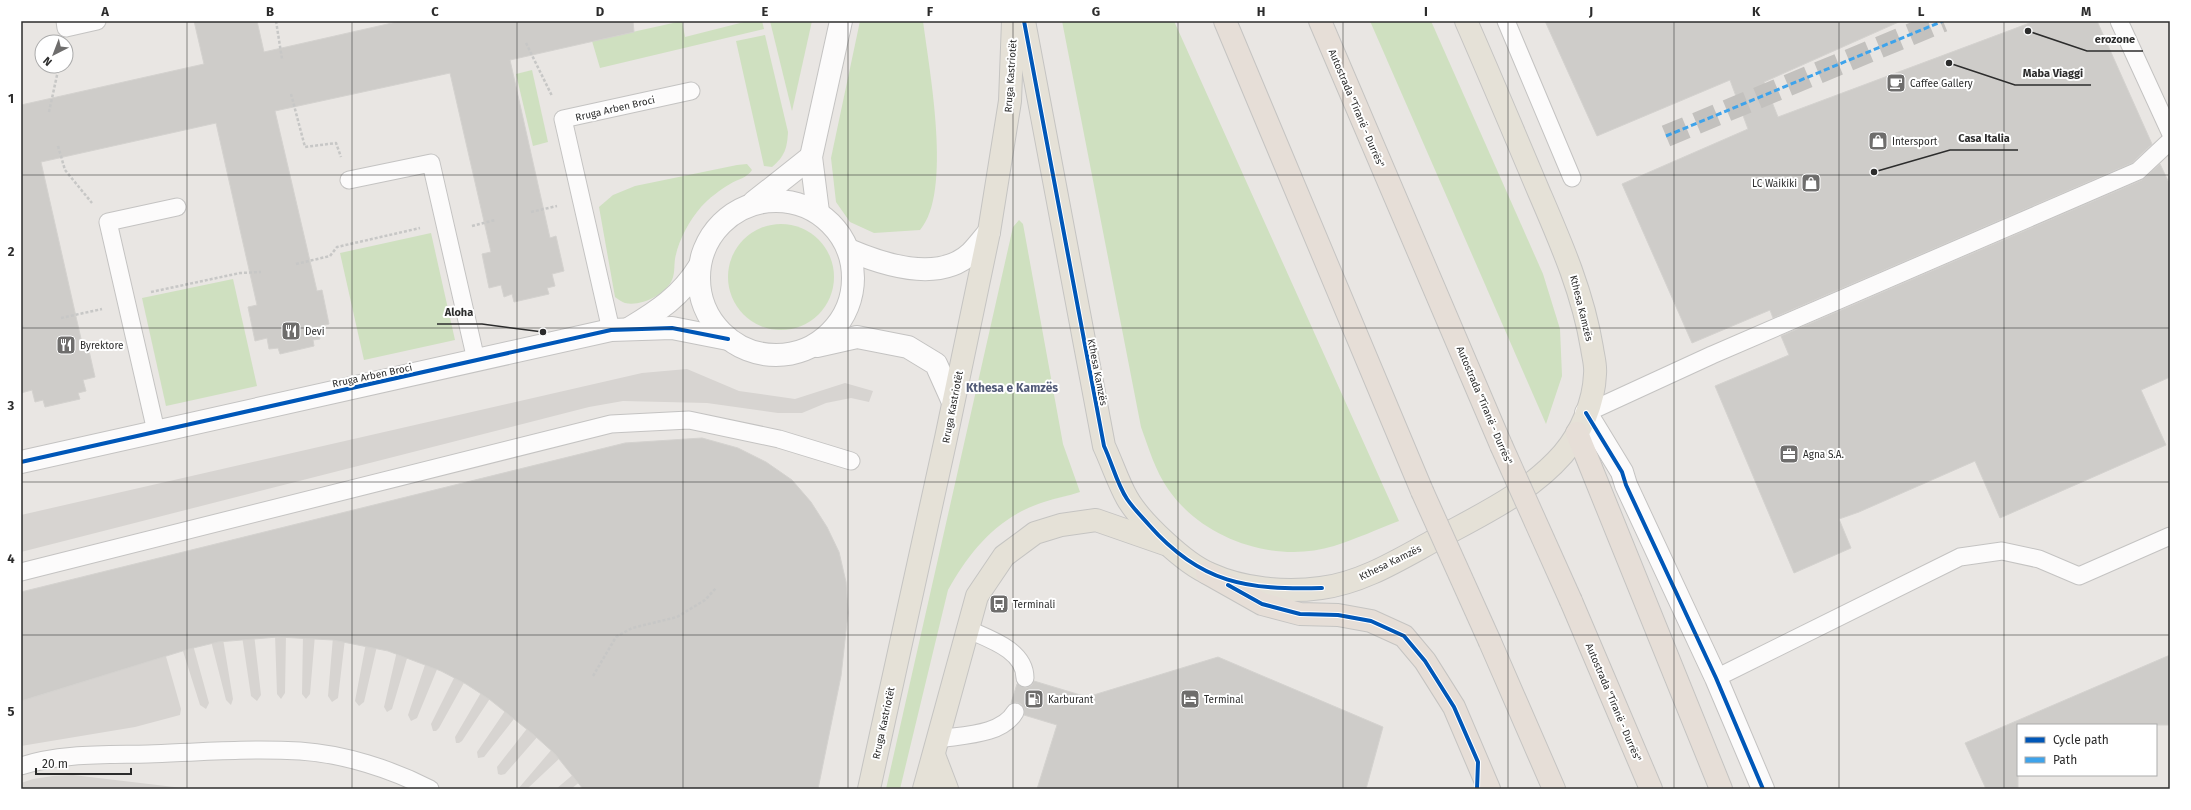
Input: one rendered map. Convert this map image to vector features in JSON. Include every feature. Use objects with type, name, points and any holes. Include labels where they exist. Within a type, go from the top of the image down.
[{"type":"highway","points":[[1225,21],[1422,492],[1490,642],[1554,789]]},
{"type":"highway","name":"Autostrada \"Tiranë - Durrës\"","points":[[1320,21],[1501,445],[1571,601],[1651,789]]},
{"type":"highway","points":[[1577,433],[1721,789]]},
{"type":"highway","points":[[1207,573],[1262,604],[1300,614],[1338,615],[1371,621],[1404,636],[1425,661],[1454,707],[1489,789]]},
{"type":"main road","name":"Rruga Kastriotët","points":[[869,789],[989,232],[1010,101],[1013,21]]},
{"type":"main road","name":"Kthesa Kamzës","points":[[1024,21],[1104,446],[1127,499],[1166,544],[1207,573],[1253,587],[1285,589],[1322,588],[1354,580],[1392,563],[1483,514],[1526,487],[1556,461],[1577,433],[1586,413],[1595,372],[1589,331],[1574,276],[1466,21]]},
{"type":"main road","points":[[924,789],[937,747],[967,629],[977,596],[1004,556],[1035,533],[1061,525],[1096,520],[1166,544]]},
{"type":"main road","points":[[937,747],[947,789]]},
{"type":"street","points":[[818,212],[811,157],[841,21]]},
{"type":"street","name":"Rruga Arben Broci","points":[[621,329],[655,313],[674,298],[687,285],[699,267],[705,246],[717,227],[733,212],[753,203],[811,157]]},
{"type":"street","name":"Rruga Arben Broci","points":[[753,203],[776,200],[798,203],[818,212],[837,229],[849,250],[854,272],[852,294],[845,315],[832,332],[814,346]]},
{"type":"street","points":[[849,250],[878,263],[923,270],[941,268],[947,267],[970,254],[989,232]]},
{"type":"street","name":"Rruga Arben Broci","points":[[699,267],[700,294],[710,319],[728,339]]},
{"type":"street","name":"Rruga Arben Broci","points":[[21,462],[621,329],[672,328],[728,339],[748,350],[770,355],[793,354],[814,346],[857,337],[908,347],[936,364],[953,402]]},
{"type":"street","points":[[1586,413],[1622,472],[1626,485],[1716,678],[1763,789]]},
{"type":"lane","points":[[65,21],[66,28],[97,21]]},
{"type":"lane","points":[[1506,21],[1572,178]]},
{"type":"lane","points":[[2119,21],[2170,132]]},
{"type":"lane","name":"Rruga Arben Broci","points":[[621,329],[563,119],[691,91]]},
{"type":"lane","points":[[1586,413],[1712,355],[2138,171],[2170,141]]},
{"type":"lane","points":[[349,180],[431,163],[476,360]]},
{"type":"lane","points":[[156,432],[108,222],[177,206]]},
{"type":"lane","points":[[21,572],[611,424],[689,420],[780,439],[851,461]]},
{"type":"lane","points":[[1716,678],[1960,557],[2002,551],[2039,559],[2079,576],[2170,536]]},
{"type":"lane","points":[[967,629],[996,643],[1018,657],[1025,667],[1026,678]]},
{"type":"lane","points":[[937,747],[994,729],[1011,719],[1015,712]]},
{"type":"lane","points":[[21,766],[41,760],[80,756],[301,751],[349,759],[403,774],[430,789]]},
{"type":"path","points":[[276,21],[282,59]]},
{"type":"path","points":[[526,43],[563,119]]},
{"type":"path","points":[[49,112],[56,74]]},
{"type":"path","points":[[291,94],[305,147],[336,143],[349,180]]},
{"type":"path","points":[[58,146],[65,170],[108,222]]},
{"type":"path","points":[[296,264],[330,256],[337,247],[431,226],[447,231],[495,220]]},
{"type":"path","points":[[61,318],[127,304],[141,294],[240,273],[261,272]]},
{"type":"path","points":[[21,327],[26,326]]},
{"type":"path","points":[[593,676],[616,637],[632,628],[677,617],[705,600],[716,588]]},
{"type":"green space","points":[[682,21],[685,37],[748,21],[762,21],[764,29],[600,68],[592,41]]},
{"type":"green space","points":[[770,21],[812,21],[792,111]]},
{"type":"green space","points":[[860,21],[923,21],[933,98],[937,160],[935,188],[930,212],[920,230],[874,233],[850,222],[836,202],[831,158]]},
{"type":"green space","points":[[1062,21],[1174,21],[1399,521],[1334,546],[1312,551],[1289,552],[1265,549],[1242,543],[1221,534],[1201,522],[1183,507],[1163,482],[1141,427]]},
{"type":"green space","points":[[1370,21],[1431,21],[1543,274],[1560,329],[1562,376],[1546,424]]},
{"type":"green space","points":[[765,35],[788,132],[787,143],[783,155],[772,167],[764,166],[736,41]]},
{"type":"green space","points":[[532,70],[548,142],[533,146],[516,74]]},
{"type":"green space","points":[[747,164],[752,170],[750,173],[715,194],[692,218],[676,252],[674,272],[669,285],[659,294],[638,303],[625,303],[615,297],[599,207],[613,195],[635,186]]},
{"type":"green space","points":[[1019,220],[1023,224],[1063,444],[1080,492],[1044,502],[1013,516],[987,536],[966,561],[948,590],[900,789],[886,789],[1013,227]]},
{"type":"green space","points":[[781,224],[801,228],[818,240],[830,257],[834,277],[830,297],[818,314],[801,326],[781,330],[761,326],[744,314],[732,297],[728,277],[732,257],[744,240],[761,228]]},
{"type":"green space","points":[[431,233],[455,340],[364,360],[340,253]]},
{"type":"green space","points":[[233,279],[257,386],[166,406],[142,298]]},
{"type":"shaded area","points":[[687,369],[739,391],[795,399],[845,383],[873,391],[869,402],[851,398],[826,403],[802,413],[778,413],[707,403],[623,401],[589,407],[21,552],[21,515],[642,373]]},
{"type":"shaded area","points":[[270,622],[313,624],[376,635],[418,649],[460,668],[495,688],[529,714],[578,762],[599,789],[587,789],[581,781],[571,789],[556,789],[575,773],[561,757],[527,789],[518,789],[553,748],[539,735],[505,774],[498,774],[497,767],[529,726],[517,715],[484,757],[478,758],[477,752],[507,708],[491,697],[462,741],[456,743],[455,737],[482,691],[465,681],[439,728],[436,731],[433,731],[431,724],[455,676],[438,667],[417,718],[411,721],[408,715],[426,662],[408,655],[392,709],[387,712],[384,707],[397,651],[377,646],[364,702],[359,706],[355,701],[366,643],[345,639],[338,698],[332,702],[328,696],[333,637],[315,635],[310,694],[306,699],[302,694],[303,635],[286,634],[285,693],[281,699],[277,694],[275,634],[254,634],[261,695],[257,701],[251,696],[242,636],[223,639],[233,699],[231,705],[226,700],[211,641],[193,645],[209,703],[206,709],[200,705],[182,648],[165,653],[181,709],[180,715],[135,727],[21,746],[21,701],[158,658],[154,644],[227,627]]},
{"type":"shaded area","points":[[73,775],[191,789],[21,789],[21,783],[33,779]]},
{"type":"building","points":[[194,21],[257,21],[264,52],[401,21],[633,21],[634,32],[510,60],[550,238],[556,236],[564,271],[552,274],[555,286],[547,288],[549,294],[514,302],[512,294],[504,297],[501,285],[489,288],[482,254],[491,252],[450,73],[275,111],[317,291],[322,290],[329,324],[317,327],[320,339],[313,340],[314,346],[280,354],[278,348],[269,349],[267,338],[255,341],[248,307],[257,305],[216,123],[41,162],[82,343],[87,342],[95,377],[83,380],[86,391],[78,393],[80,399],[45,407],[43,400],[35,402],[32,390],[21,393],[21,105],[204,64]]},
{"type":"building","points":[[1545,21],[1901,21],[1764,82],[1778,117],[2035,21],[2097,21],[2152,144],[2132,163],[1773,318],[1770,310],[1692,343],[1622,184],[1748,129],[1730,80],[1597,136]]},
{"type":"building","points":[[2160,164],[2170,185],[2170,377],[2141,390],[2166,445],[2000,518],[1975,461],[1859,512],[1839,519],[1851,548],[1794,573],[1715,386],[1789,355],[1781,336],[2142,180]]},
{"type":"building","points":[[702,438],[738,448],[766,462],[792,480],[811,502],[827,527],[839,552],[846,582],[848,613],[841,676],[818,789],[583,789],[555,754],[534,735],[489,699],[466,684],[441,671],[388,651],[333,640],[278,637],[218,642],[189,649],[21,701],[21,592],[625,443]]},
{"type":"building","points":[[2170,655],[2170,725],[2017,724],[2018,789],[1986,789],[1965,743]]},
{"type":"building","points":[[1218,657],[1383,727],[1366,789],[1037,789],[1057,725],[1024,715],[1024,709],[1021,704],[1016,702],[1011,703],[1017,684],[1026,688],[1032,685],[1034,681],[1087,697]]},
{"type":"tunnel","points":[[1666,136],[1943,21]]},
{"type":"marked path","points":[[1666,136],[1943,21]]},
{"type":"cycle path","points":[[1024,21],[1104,446],[1123,493],[1135,509],[1168,545],[1187,560],[1207,571],[1248,585],[1322,588]]},
{"type":"cycle path","points":[[21,462],[611,330],[672,328],[728,339]]},
{"type":"cycle path","points":[[1586,413],[1622,472],[1626,485],[1716,678],[1763,789]]},
{"type":"cycle path","points":[[1228,585],[1262,604],[1300,614],[1338,615],[1371,621],[1404,636],[1425,661],[1454,707],[1478,762],[1477,789]]},
{"type":"place","name":"erozone","points":[[2028,31]]},
{"type":"place","name":"Maba Viaggi","points":[[1949,63]]},
{"type":"place","name":"Caffee Gallery","points":[[1896,83]]},
{"type":"place","name":"Intersport","points":[[1878,141]]},
{"type":"place","name":"Casa Italia","points":[[1874,172]]},
{"type":"place","name":"LC Waikiki","points":[[1811,183]]},
{"type":"place","name":"Devi","points":[[291,331]]},
{"type":"place","name":"Aloha","points":[[543,332]]},
{"type":"place","name":"Byrektore","points":[[66,345]]},
{"type":"place","name":"Agna S.A.","points":[[1789,454]]},
{"type":"place","name":"Terminali","points":[[999,604]]},
{"type":"place","name":"Karburant","points":[[1034,699]]},
{"type":"place","name":"Terminal","points":[[1190,699]]},
{"type":"district","name":"Kthesa e Kamzës","points":[[1012,388]]}]
